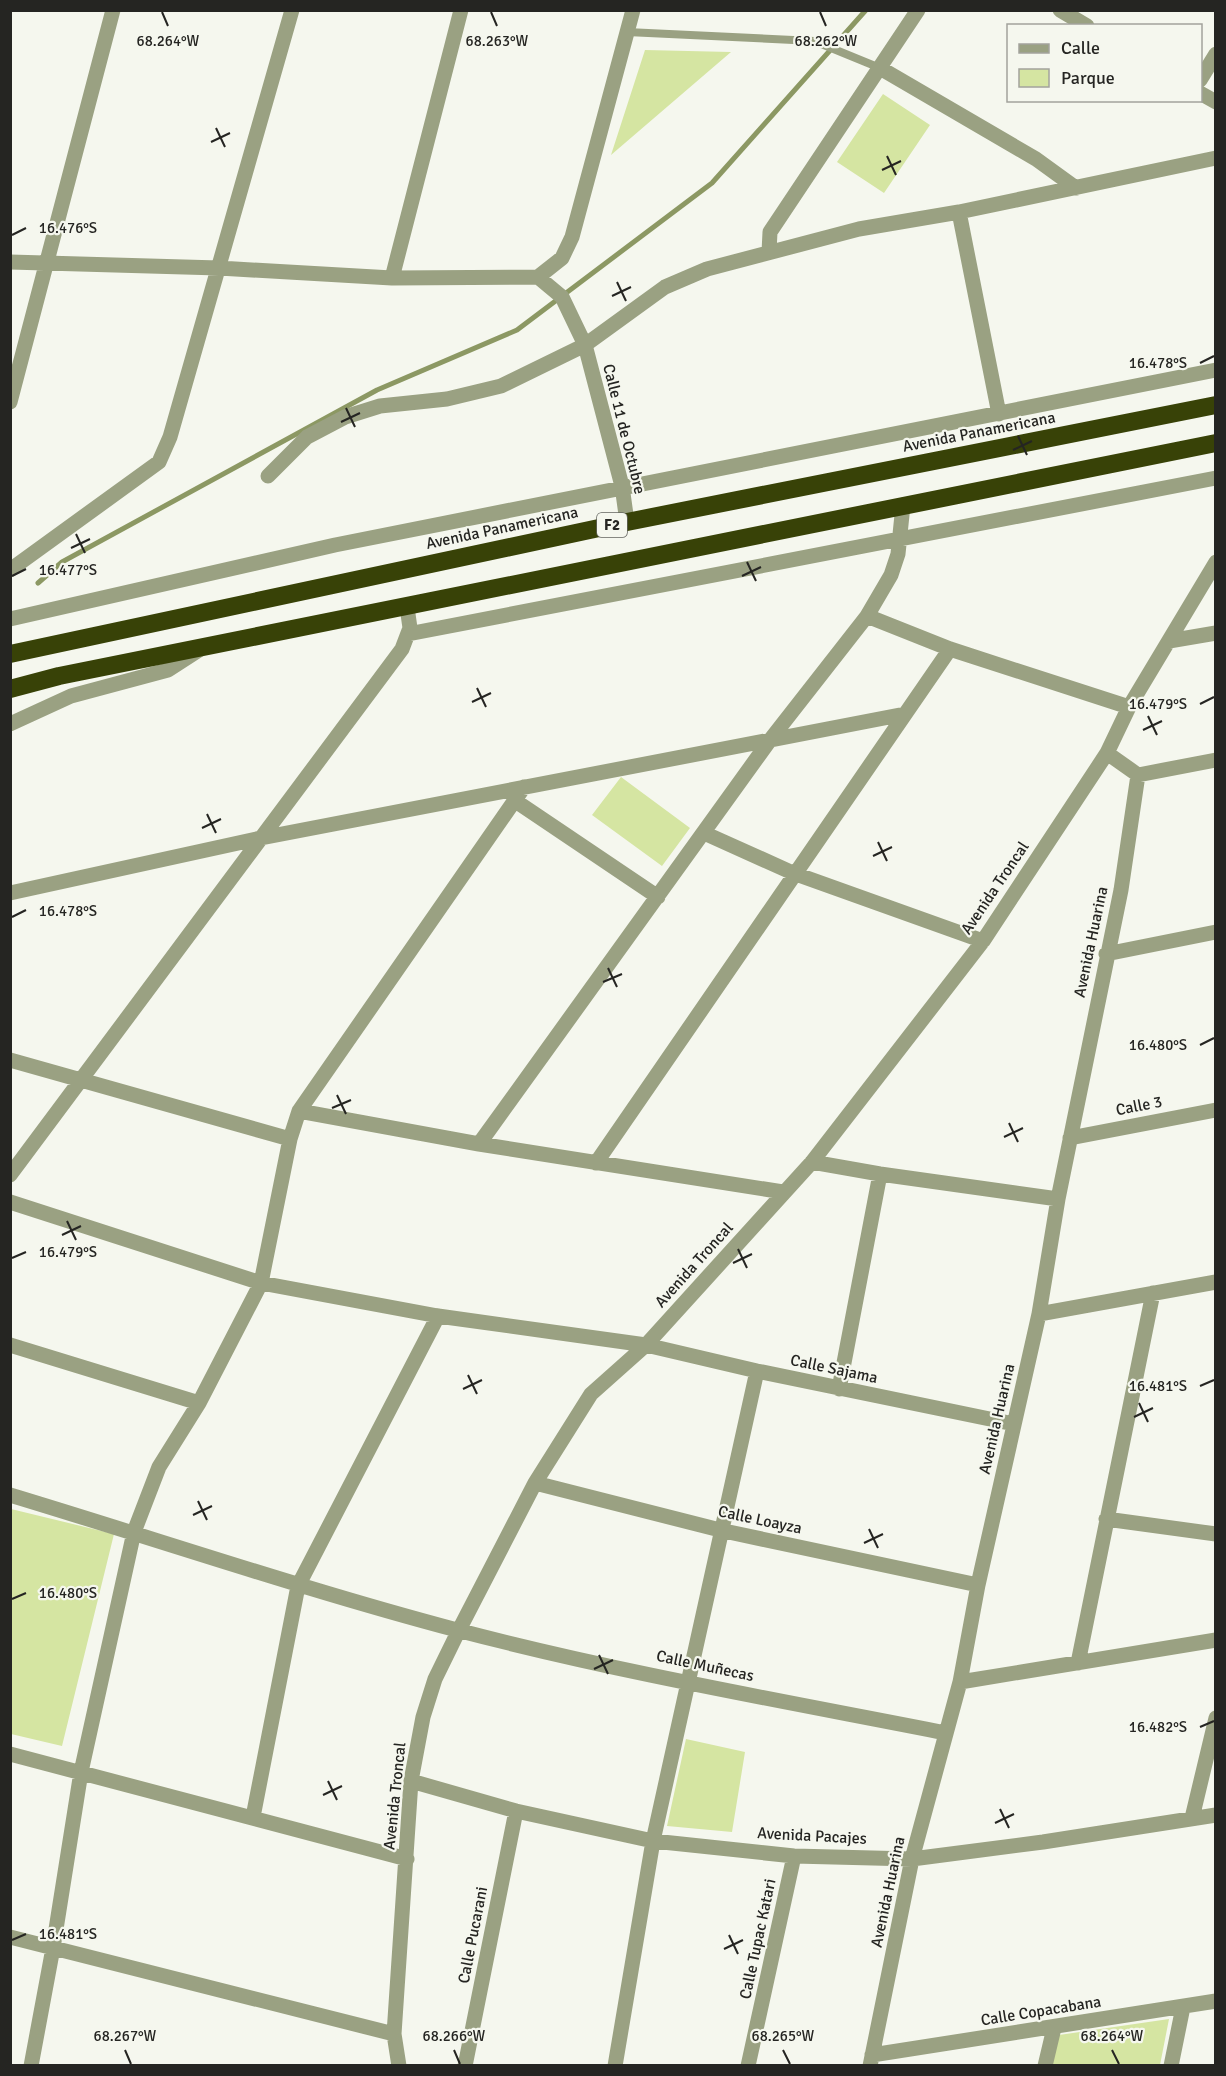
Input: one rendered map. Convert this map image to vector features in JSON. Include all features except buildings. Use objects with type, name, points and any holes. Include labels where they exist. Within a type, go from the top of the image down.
[{"type":"highway","name":"Avenida Panamericana","points":[[10,654],[627,522],[1215,405]]},
{"type":"highway","name":"F2","points":[[10,689],[1215,443]]},
{"type":"street","points":[[10,402],[113,10]]},
{"type":"street","points":[[10,570],[159,462],[170,436],[292,10]]},
{"type":"street","points":[[392,278],[461,10]]},
{"type":"street","points":[[10,262],[219,268],[392,278],[538,277],[562,258],[572,237],[633,10]]},
{"type":"street","points":[[769,252],[770,232],[918,10]]},
{"type":"street","points":[[1060,10],[1084,24]]},
{"type":"street","points":[[1202,77],[1215,54]]},
{"type":"street","points":[[880,68],[1036,159],[1076,188]]},
{"type":"street","points":[[1202,94],[1215,102]]},
{"type":"street","points":[[268,476],[307,437],[345,417],[380,406],[447,399],[501,386],[585,345],[665,288],[707,268],[859,229],[959,212],[1215,158]]},
{"type":"street","points":[[959,212],[999,414]]},
{"type":"street","name":"Calle 11 de Octubre","points":[[538,277],[562,297],[585,345],[622,486],[627,522]]},
{"type":"street","name":"Avenida Panamericana","points":[[10,619],[335,545],[622,486],[1215,370]]},
{"type":"street","points":[[408,634],[1215,478]]},
{"type":"street","points":[[479,1144],[770,740],[867,616],[891,575],[898,554],[903,505]]},
{"type":"street","name":"Avenida Troncal","points":[[399,2066],[394,2034],[411,1780],[423,1717],[435,1680],[535,1483],[591,1394],[646,1345],[812,1162],[983,941],[1107,753],[1129,707],[1215,562]]},
{"type":"street","points":[[10,1175],[402,649],[410,628],[407,607]]},
{"type":"street","points":[[867,616],[950,649],[1129,707]]},
{"type":"street","points":[[1169,641],[1215,633]]},
{"type":"street","points":[[10,724],[71,696],[168,670],[202,648]]},
{"type":"street","points":[[596,1163],[950,649]]},
{"type":"street","points":[[10,893],[261,838],[905,714]]},
{"type":"street","points":[[1107,753],[1138,775],[1215,760]]},
{"type":"street","name":"Avenida Huarina","points":[[871,2060],[912,1859],[960,1682],[978,1585],[1039,1314],[1058,1199],[1106,954],[1121,890],[1138,775]]},
{"type":"street","points":[[31,2066],[53,1948],[81,1772],[134,1532],[159,1467],[199,1403],[261,1283],[290,1139],[299,1111],[524,787]]},
{"type":"street","points":[[514,800],[658,897]]},
{"type":"street","points":[[704,833],[794,873],[983,941]]},
{"type":"street","points":[[1106,954],[1215,932]]},
{"type":"street","points":[[10,1060],[290,1139]]},
{"type":"street","name":"Calle 3","points":[[1070,1138],[1215,1110]]},
{"type":"street","points":[[299,1111],[479,1144],[783,1192]]},
{"type":"street","points":[[812,1162],[1058,1199]]},
{"type":"street","points":[[839,1389],[880,1174]]},
{"type":"street","name":"Calle Sajama","points":[[10,1202],[261,1283],[438,1316],[646,1345],[839,1389],[1014,1424]]},
{"type":"street","points":[[1039,1314],[1215,1282]]},
{"type":"street","points":[[1078,1662],[1152,1293]]},
{"type":"street","points":[[253,1817],[297,1586],[438,1316]]},
{"type":"street","points":[[10,1346],[199,1403]]},
{"type":"street","points":[[615,2066],[654,1842],[758,1371]]},
{"type":"street","name":"Calle Loayza","points":[[535,1483],[724,1531],[978,1585]]},
{"type":"street","name":"Calle Muñecas","points":[[10,1495],[134,1532],[297,1586],[459,1630],[690,1682],[946,1732]]},
{"type":"street","points":[[1106,1519],[1215,1534]]},
{"type":"street","points":[[960,1682],[1215,1640]]},
{"type":"street","points":[[1192,1818],[1215,1718]]},
{"type":"street","points":[[10,1754],[407,1859]]},
{"type":"street","name":"Avenida Pacajes","points":[[411,1780],[516,1811],[654,1842],[794,1856],[912,1859],[1043,1842],[1215,1815]]},
{"type":"street","name":"Calle Pucarani","points":[[465,2066],[516,1811]]},
{"type":"street","name":"Calle Tupac Katari","points":[[748,2066],[794,1856]]},
{"type":"street","points":[[10,1938],[394,2034]]},
{"type":"street","name":"Calle Copacabana","points":[[871,2060],[1215,2001]]},
{"type":"street","points":[[1171,2066],[1183,2007]]},
{"type":"street","points":[[1045,2066],[1054,2028]]},
{"type":"lane","points":[[627,32],[814,41],[880,68]]},
{"type":"green space","points":[[645,50],[731,52],[611,155]]},
{"type":"green space","points":[[883,94],[930,125],[884,193],[837,162]]},
{"type":"green space","points":[[621,777],[690,828],[662,866],[592,815]]},
{"type":"green space","points":[[11,1509],[114,1534],[62,1746],[11,1734]]},
{"type":"green space","points":[[686,1739],[745,1752],[732,1832],[667,1826]]},
{"type":"green space","points":[[1169,2019],[1160,2065],[1052,2066],[1059,2035]]},
{"type":"waterway","points":[[38,583],[62,562],[377,390],[517,330],[712,183],[866,10]]}]
